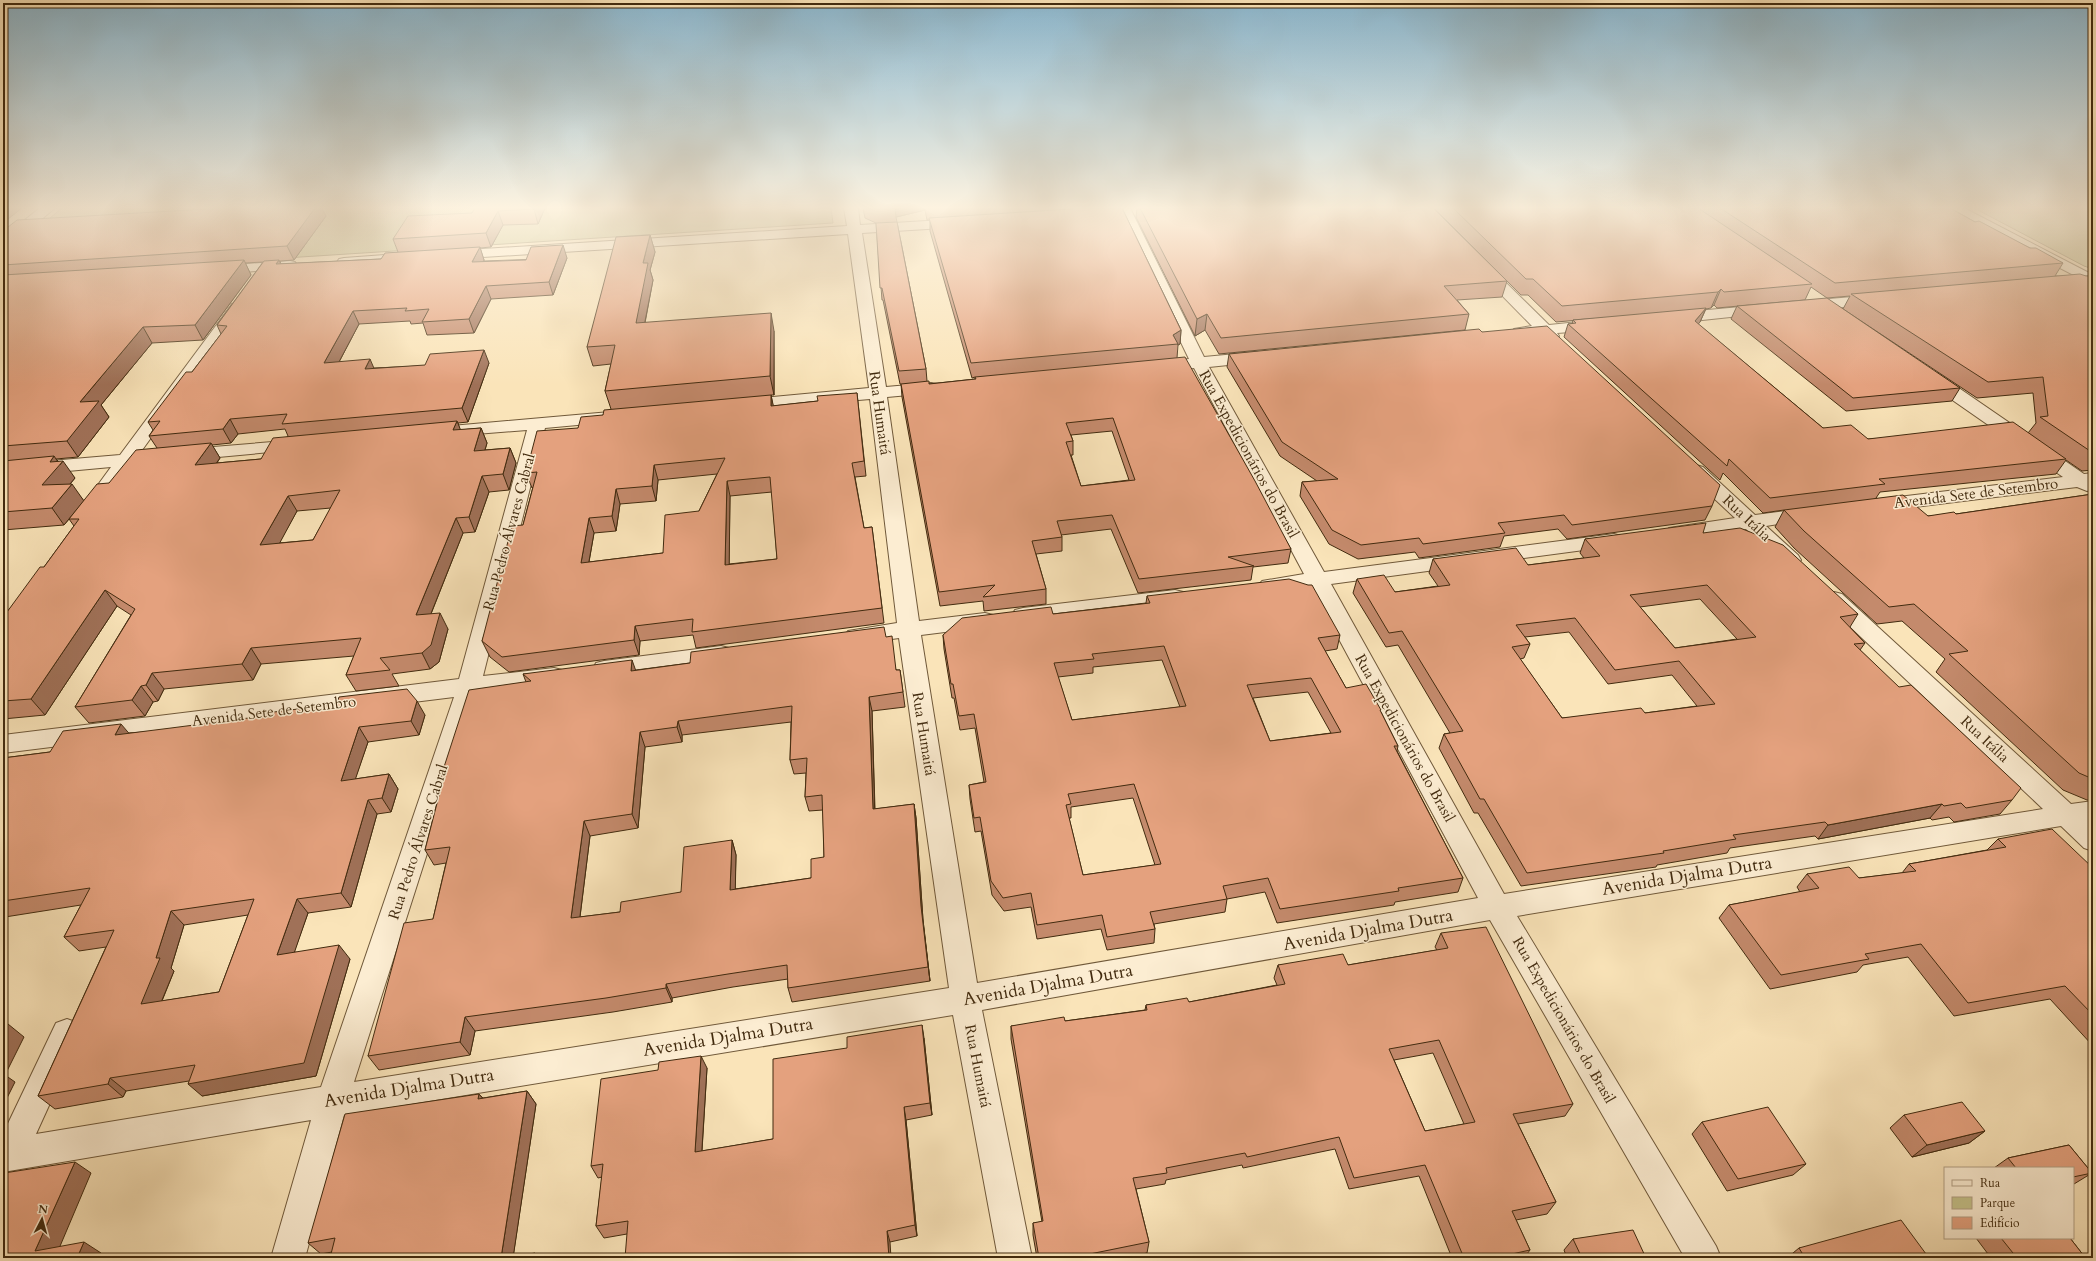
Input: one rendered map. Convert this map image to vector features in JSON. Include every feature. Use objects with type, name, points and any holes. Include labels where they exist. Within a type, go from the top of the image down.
[{"type":"street","points":[[205,271],[257,267]]},
{"type":"street","points":[[81,519],[266,267]]},
{"type":"street","name":"Rua Humaitá","points":[[859,267],[878,392],[908,629],[964,999],[1015,1258]]},
{"type":"street","name":"Rua Expedicionários do Brasil","points":[[1152,267],[1199,363],[1497,907],[1704,1258]]},
{"type":"street","points":[[1482,267],[1561,345]]},
{"type":"street","points":[[2066,267],[2093,281]]},
{"type":"street","points":[[2070,283],[2093,281]]},
{"type":"street","points":[[1806,293],[1844,318]]},
{"type":"street","points":[[1658,319],[1894,299]]},
{"type":"street","points":[[1504,333],[1612,323]]},
{"type":"street","points":[[1145,368],[1270,356]]},
{"type":"street","points":[[1916,367],[2089,483]]},
{"type":"street","points":[[727,406],[949,386]]},
{"type":"street","points":[[434,433],[624,416]]},
{"type":"street","name":"Rua Pedro Álvares Cabral","points":[[288,1258],[332,1101],[469,687],[537,424]]},
{"type":"street","points":[[3,471],[315,443]]},
{"type":"street","name":"Rua Itália","points":[[1682,458],[1812,579],[2080,813],[2093,840]]},
{"type":"street","name":"Avenida Sete de Setembro","points":[[1863,507],[2089,483]]},
{"type":"street","points":[[1657,534],[1827,512]]},
{"type":"street","points":[[1248,588],[1319,580],[1633,538]]},
{"type":"street","points":[[838,639],[908,629],[1192,595]]},
{"type":"street","name":"Avenida Sete de Setembro","points":[[3,744],[469,687],[743,651]]},
{"type":"street","name":"Avenida Djalma Dutra","points":[[6,1156],[332,1101],[964,999],[1497,907],[2080,813]]},
{"type":"street","points":[[6,1156],[78,1012]]},
{"type":"green space","points":[[3,267],[146,267],[3,276]]},
{"type":"building","points":[[134,267],[239,267],[195,325],[143,327],[80,402],[99,401],[67,441],[3,446],[3,275]]},
{"type":"building","points":[[260,267],[555,267],[549,282],[486,286],[469,319],[422,322],[429,309],[405,311],[407,308],[353,311],[324,363],[370,359],[365,369],[425,365],[430,354],[484,350],[462,408],[282,424],[287,414],[230,419],[223,429],[149,436],[160,421],[148,422],[186,372],[192,372],[227,326],[217,325]]},
{"type":"building","points":[[608,267],[647,267],[636,323],[771,313],[770,376],[605,391],[615,345],[587,347]]},
{"type":"building","points":[[879,267],[906,267],[926,369],[899,371],[882,288],[880,288]]},
{"type":"building","points":[[943,267],[1150,267],[1181,330],[1173,335],[1178,344],[971,363]]},
{"type":"building","points":[[1170,267],[1493,267],[1507,281],[1444,286],[1469,314],[1221,338],[1207,314],[1197,319]]},
{"type":"building","points":[[1514,267],[1786,267],[1812,284],[1724,292],[1721,289],[1718,292],[1562,306],[1533,279],[1526,279]]},
{"type":"building","points":[[1810,267],[2019,267],[1835,283]]},
{"type":"building","points":[[2080,274],[2093,276],[2093,453],[2040,417],[2048,416],[2043,377],[1988,382],[1851,294]]},
{"type":"building","points":[[1827,298],[1960,388],[1853,398],[1737,306]]},
{"type":"building","points":[[1706,308],[1695,321],[1823,428],[1851,425],[1868,439],[2013,422],[2066,459],[1879,479],[1885,484],[1770,498],[1729,459],[1727,466],[1568,324],[1576,323],[1573,320]]},
{"type":"building","points":[[1547,326],[1720,485],[1712,506],[1572,525],[1564,515],[1498,523],[1505,533],[1423,544],[1419,538],[1361,545],[1332,530],[1302,482],[1338,479],[1282,442],[1229,354],[1479,329],[1482,332]]},
{"type":"building","points":[[1185,357],[1255,481],[1291,549],[1228,557],[1254,566],[1139,579],[1112,515],[1057,521],[1062,537],[1032,541],[1046,589],[983,597],[995,585],[939,592],[901,384],[929,381],[929,384],[976,379],[975,377]],"holes":[[[1113,418],[1135,480],[1081,486],[1066,442],[1073,441],[1066,423]]]},
{"type":"building","points":[[857,393],[864,461],[852,463],[864,528],[872,527],[882,608],[692,632],[693,619],[635,626],[634,640],[502,657],[482,641],[512,526],[523,525],[537,472],[526,473],[537,431],[578,428],[581,417],[603,415],[604,410],[771,395],[771,406],[818,401],[817,396]],"holes":[[[725,458],[699,511],[665,515],[663,553],[581,563],[589,518],[612,516],[616,489],[652,486],[654,465]],[[770,477],[777,559],[725,565],[727,481]]]},
{"type":"building","points":[[457,421],[453,430],[481,428],[474,451],[510,448],[503,474],[482,476],[469,517],[456,518],[416,615],[440,613],[431,645],[422,653],[380,658],[390,670],[346,675],[361,638],[251,648],[242,664],[152,673],[146,685],[141,686],[132,700],[75,707],[135,609],[105,590],[31,699],[3,701],[3,612],[7,612],[40,567],[44,567],[79,519],[69,519],[97,484],[109,483],[136,450],[211,443],[195,465],[261,459],[273,438]],"holes":[[[340,490],[313,540],[260,545],[288,496]]]},
{"type":"building","points":[[54,456],[50,462],[63,461],[42,485],[72,484],[52,508],[3,512],[3,461]]},
{"type":"building","points":[[2093,494],[2093,779],[2079,773],[1949,654],[1968,651],[1914,604],[1889,607],[1804,531],[1784,510],[1903,495],[1928,516],[1954,512],[1956,514]]},
{"type":"building","points":[[1706,523],[1703,533],[1740,528],[1783,545],[1858,614],[1840,617],[1865,643],[1854,644],[1899,687],[1911,685],[2021,788],[2012,800],[1966,808],[1961,803],[1944,806],[1942,804],[1828,825],[1825,822],[1733,835],[1736,839],[1663,851],[1664,853],[1527,873],[1484,799],[1480,799],[1444,734],[1463,731],[1402,631],[1389,633],[1357,579],[1384,575],[1395,592],[1450,585],[1433,559],[1516,548],[1528,565],[1600,556],[1585,539]],"holes":[[[1707,585],[1756,637],[1675,648],[1630,595]],[[1575,618],[1615,670],[1679,661],[1715,704],[1645,713],[1641,708],[1562,718],[1512,647],[1530,644],[1516,625]]]},
{"type":"building","points":[[1289,579],[1312,585],[1340,635],[1318,638],[1346,688],[1366,684],[1381,710],[1398,746],[1394,746],[1463,878],[1398,888],[1399,891],[1280,909],[1268,878],[1223,886],[1227,899],[1150,912],[1155,929],[1107,937],[1102,915],[1037,925],[1031,893],[1003,898],[991,881],[980,817],[974,818],[969,785],[986,782],[974,714],[959,716],[953,684],[951,684],[943,635],[962,618],[1051,607],[1053,614],[1150,603],[1147,596]],"holes":[[[1164,646],[1186,706],[1072,720],[1054,663],[1094,659],[1092,654]],[[1311,678],[1341,732],[1270,741],[1247,685]],[[1134,784],[1161,864],[1083,875],[1066,805],[1071,804],[1068,794]]]},
{"type":"building","points":[[884,627],[886,637],[892,636],[896,670],[900,670],[903,692],[869,697],[873,809],[914,804],[921,906],[928,967],[788,988],[787,965],[728,974],[666,984],[666,988],[606,998],[465,1017],[460,1042],[368,1056],[404,923],[433,919],[450,847],[425,850],[443,780],[440,780],[469,690],[531,681],[523,674],[632,660],[631,671],[690,663],[691,652]],"holes":[[[792,706],[790,760],[807,758],[805,797],[822,795],[824,857],[811,859],[811,878],[730,890],[732,840],[684,847],[681,892],[621,902],[620,912],[571,918],[584,821],[632,814],[640,732],[677,727],[678,721]]]},
{"type":"building","points":[[407,689],[417,701],[411,721],[359,727],[341,781],[389,774],[382,798],[368,800],[341,893],[297,899],[277,955],[339,945],[304,1063],[188,1084],[195,1065],[110,1078],[108,1084],[38,1096],[114,930],[64,937],[90,888],[3,901],[3,758],[50,752],[63,731],[121,724],[115,735],[264,716],[266,713],[337,703],[339,697]],"holes":[[[254,899],[219,992],[141,1004],[160,958],[156,958],[171,911]]]},
{"type":"building","points":[[2052,829],[2093,868],[2093,1015],[2065,986],[1968,1003],[1921,944],[1865,954],[1869,959],[1781,975],[1729,905],[1819,888],[1807,874],[1849,867],[1859,878],[1916,871],[1909,864],[2006,847],[1998,839]]},
{"type":"building","points":[[1486,927],[1573,1104],[1513,1114],[1556,1202],[1512,1211],[1530,1250],[1494,1258],[1464,1258],[1425,1165],[1354,1178],[1339,1137],[1247,1157],[1245,1153],[1166,1168],[1167,1173],[1133,1178],[1149,1242],[1070,1258],[1039,1258],[1033,1223],[1043,1221],[1011,1026],[1064,1017],[1065,1021],[1147,1010],[1146,1005],[1187,998],[1189,1002],[1285,984],[1278,965],[1343,954],[1348,965],[1448,948],[1441,933]],"holes":[[[1439,1040],[1475,1122],[1425,1131],[1389,1049]]]},
{"type":"building","points":[[3,1024],[8,1024],[3,1033]]},
{"type":"building","points":[[922,1025],[930,1103],[904,1107],[915,1225],[887,1231],[889,1258],[625,1258],[628,1221],[596,1226],[603,1164],[591,1166],[601,1079],[658,1070],[659,1062],[701,1056],[695,1152],[773,1139],[773,1059],[847,1048],[847,1037]]},
{"type":"building","points":[[527,1091],[501,1258],[330,1258],[335,1238],[308,1243],[345,1114],[479,1094],[478,1099]]},
{"type":"building","points":[[1962,1102],[1985,1131],[1927,1145],[1904,1115]]},
{"type":"building","points":[[1768,1107],[1806,1164],[1738,1179],[1702,1122]]},
{"type":"building","points":[[2069,1145],[2092,1173],[2074,1177],[2074,1167],[2015,1167],[2008,1158]]},
{"type":"building","points":[[75,1162],[35,1251],[84,1242],[77,1258],[3,1258],[3,1206],[5,1202],[3,1202],[3,1174]]},
{"type":"building","points":[[1901,1220],[1929,1258],[1805,1258],[1799,1248]]},
{"type":"building","points":[[1633,1230],[1646,1258],[1582,1258],[1573,1239]]},
{"type":"building","points":[[2002,1239],[2071,1239],[2084,1256],[2093,1253],[2093,1258],[2017,1258]]},
{"type":"building","points":[[535,1253],[535,1258],[506,1258]]}]
